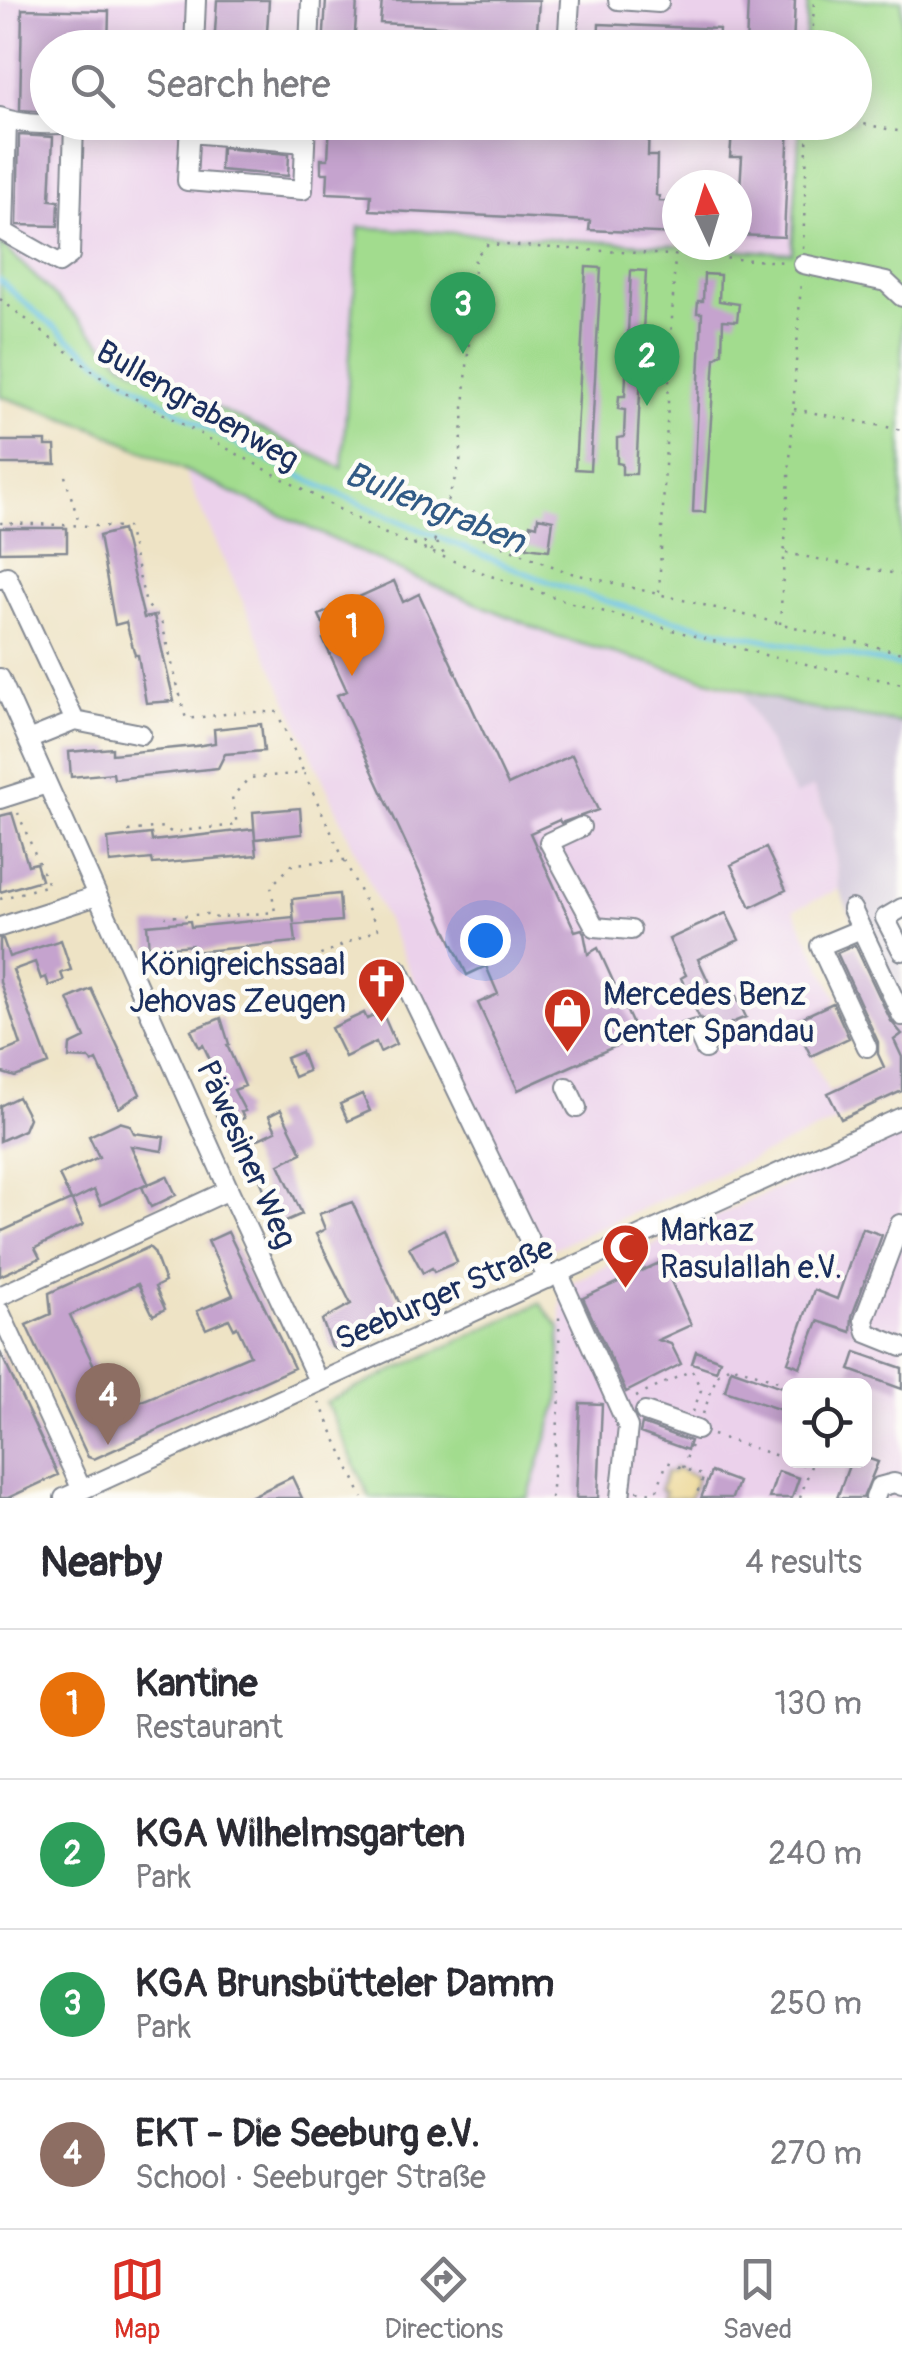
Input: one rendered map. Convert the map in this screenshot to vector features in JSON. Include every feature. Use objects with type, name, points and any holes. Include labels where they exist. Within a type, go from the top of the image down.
[{"type":"street","points":[[195,30],[196,0]]},
{"type":"street","points":[[310,30],[311,0]]},
{"type":"street","points":[[568,30],[570,0]]},
{"type":"street","points":[[618,0],[659,0]]},
{"type":"street","points":[[30,124],[4,118],[4,232],[59,263],[70,255],[74,140]]},
{"type":"street","points":[[189,140],[187,181],[303,190],[305,140]]},
{"type":"street","points":[[282,140],[305,143]]},
{"type":"street","points":[[803,264],[886,282],[902,297]]},
{"type":"street","points":[[0,578],[7,576],[75,721]]},
{"type":"street","name":"Päwesiner Weg","points":[[0,678],[318,1391]]},
{"type":"street","points":[[28,740],[75,721],[141,734]]},
{"type":"street","points":[[5,798],[47,784]]},
{"type":"street","points":[[580,828],[548,842],[595,927],[631,930]]},
{"type":"street","points":[[0,927],[96,896]]},
{"type":"street","points":[[852,908],[902,1016]]},
{"type":"street","points":[[902,908],[885,918],[902,952]]},
{"type":"street","points":[[861,929],[820,946],[867,1047]]},
{"type":"street","points":[[399,970],[628,1426],[620,1498]]},
{"type":"street","points":[[674,1036],[696,1030],[704,1049]]},
{"type":"street","points":[[568,1087],[577,1108]]},
{"type":"street","name":"Seeburger Straße","points":[[64,1498],[318,1391],[553,1277],[902,1117]]},
{"type":"street","points":[[0,1296],[229,1190]]},
{"type":"street","points":[[900,1224],[864,1320],[867,1333],[902,1346]]},
{"type":"street","points":[[0,1312],[82,1490]]},
{"type":"street","points":[[645,1412],[697,1430]]},
{"type":"street","points":[[876,1498],[878,1487],[894,1483],[902,1486]]},
{"type":"path","points":[[813,30],[814,0]]},
{"type":"path","points":[[872,126],[902,132]]},
{"type":"path","points":[[780,624],[807,140]]},
{"type":"path","points":[[431,552],[460,463],[475,257],[488,244],[662,253]]},
{"type":"path","points":[[659,594],[676,260]]},
{"type":"path","points":[[752,260],[803,264]]},
{"type":"path","name":"Bullengrabenweg","points":[[0,299],[112,386],[331,508],[411,544],[556,598],[660,628],[772,657],[902,684]]},
{"type":"path","points":[[793,408],[902,430]]},
{"type":"path","points":[[65,476],[79,523]]},
{"type":"path","points":[[442,521],[567,572],[902,653]]},
{"type":"path","points":[[0,523],[127,527],[146,604],[161,620],[186,719],[277,712],[378,929],[299,966],[240,978]]},
{"type":"path","points":[[411,544],[435,542]]},
{"type":"path","points":[[435,542],[446,558]]},
{"type":"path","points":[[784,553],[902,575]]},
{"type":"path","points":[[128,831],[163,827],[171,832],[237,825],[232,797],[248,778],[304,773]]},
{"type":"path","points":[[0,899],[48,885],[5,798]]},
{"type":"path","points":[[166,917],[207,914],[212,918],[274,912],[271,886],[293,864],[344,860]]},
{"type":"path","points":[[551,1498],[560,1398],[557,1306]]},
{"type":"path","points":[[683,1468],[717,1375],[730,1365],[782,1383]]},
{"type":"path","points":[[645,1412],[636,1396],[692,1370],[701,1390],[692,1415],[675,1422]]},
{"type":"path","points":[[318,1391],[363,1498]]},
{"type":"path","points":[[697,1430],[782,1457]]},
{"type":"path","points":[[658,1498],[656,1493],[667,1462],[704,1476],[695,1498]]},
{"type":"path","points":[[800,1498],[811,1468]]},
{"type":"shaded area","points":[[0,0],[808,0],[806,30],[30,30],[30,140],[799,140],[792,253],[752,251],[752,170],[662,170],[662,245],[581,240],[342,468],[123,363],[0,242]]},
{"type":"shaded area","points":[[184,471],[414,577],[557,637],[743,692],[795,795],[813,787],[832,827],[839,889],[794,910],[838,1000],[795,1021],[841,1119],[541,1254],[476,1119]]},
{"type":"shaded area","points":[[743,692],[807,708],[902,723],[902,1034],[839,889],[832,826],[813,787],[795,796]]},
{"type":"shaded area","points":[[902,1131],[902,1498],[528,1498],[560,1398],[561,1287]]},
{"type":"green space","points":[[808,0],[902,0],[902,723],[807,708],[557,637],[414,577],[96,429],[0,396],[0,242],[123,363],[342,468],[359,227],[662,245],[662,260],[752,260],[752,251],[792,253],[799,140],[872,140],[872,30],[806,30]]},
{"type":"green space","points":[[540,1303],[560,1328],[560,1398],[528,1498],[370,1498],[326,1402]]},
{"type":"sand","points":[[674,1468],[697,1477],[690,1498],[663,1498],[665,1492],[660,1490],[666,1472],[672,1473]]},
{"type":"building","points":[[217,0],[269,0],[267,30],[215,30]]},
{"type":"building","points":[[326,0],[357,0],[355,30],[324,30]]},
{"type":"building","points":[[382,0],[539,0],[537,30],[380,23]]},
{"type":"building","points":[[748,0],[795,0],[794,30],[747,30]]},
{"type":"building","points":[[22,9],[109,11],[108,30],[30,30],[30,111],[20,110]]},
{"type":"building","points":[[599,24],[719,29],[719,30],[599,30]]},
{"type":"building","points":[[19,135],[30,136],[30,140],[53,140],[50,200],[59,201],[58,226],[17,225]]},
{"type":"building","points":[[329,140],[648,140],[648,156],[657,156],[656,195],[662,201],[662,233],[589,230],[590,221],[370,210],[371,195],[327,193],[328,173],[321,173],[321,159],[328,159]]},
{"type":"building","points":[[731,140],[788,140],[784,237],[752,236],[752,170],[741,170],[742,157],[730,157]]},
{"type":"building","points":[[221,148],[289,154],[288,176],[220,170]]},
{"type":"building","points":[[586,267],[601,268],[590,470],[575,469]]},
{"type":"building","points":[[631,270],[646,271],[636,474],[622,474],[622,464],[617,463],[617,438],[624,437],[625,410],[618,409],[619,396],[625,396]]},
{"type":"building","points":[[704,274],[720,275],[719,301],[739,304],[737,321],[723,320],[722,353],[715,358],[705,512],[693,512],[702,313],[697,313],[698,301],[703,301]]},
{"type":"building","points":[[0,441],[46,441],[46,446],[55,446],[56,464],[0,464]]},
{"type":"building","points":[[538,517],[553,520],[549,550],[527,547],[530,524],[537,526]]},
{"type":"building","points":[[0,528],[67,528],[67,551],[0,552]]},
{"type":"building","points":[[122,530],[144,618],[154,616],[174,701],[146,703],[138,655],[126,622],[115,625],[99,536]]},
{"type":"building","points":[[394,581],[403,602],[419,594],[508,785],[572,755],[598,810],[561,823],[559,820],[530,833],[575,931],[582,929],[588,954],[598,948],[638,1036],[518,1090],[478,1003],[498,994],[486,966],[467,975],[337,695],[347,691],[323,639],[329,636],[319,615]]},
{"type":"building","points":[[261,724],[264,751],[225,754],[218,768],[114,779],[113,773],[71,777],[69,752],[112,748],[112,754],[196,746],[215,743],[214,729]]},
{"type":"building","points":[[300,808],[302,834],[255,839],[253,812]]},
{"type":"building","points":[[12,813],[28,865],[36,863],[41,880],[0,892],[0,816]]},
{"type":"building","points":[[254,829],[257,855],[153,864],[152,859],[110,863],[108,839],[151,834],[152,841]]},
{"type":"building","points":[[766,848],[786,890],[751,907],[731,865]]},
{"type":"building","points":[[339,894],[341,921],[294,925],[296,942],[192,952],[192,945],[149,949],[147,925],[190,921],[191,927],[293,917],[294,923],[292,899]]},
{"type":"building","points":[[726,913],[739,940],[698,959],[717,1000],[734,992],[746,1017],[731,1023],[735,1032],[715,1041],[681,978],[686,975],[669,939]]},
{"type":"building","points":[[0,939],[9,957],[61,940],[71,970],[61,973],[64,981],[49,986],[46,977],[41,979],[35,962],[13,970],[49,1064],[15,1077],[0,1072],[0,1053],[21,1045],[0,982]]},
{"type":"building","points":[[855,945],[891,1021],[902,1034],[894,1040],[902,1057],[902,1091],[841,1119],[828,1093],[884,1067],[878,1042],[837,953]]},
{"type":"building","points":[[91,989],[140,1094],[119,1108],[97,1060],[92,1063],[90,1059],[69,1058],[70,1045],[85,1038],[68,999]]},
{"type":"building","points":[[833,1003],[849,1038],[811,1056],[794,1021]]},
{"type":"building","points":[[382,1012],[396,1044],[380,1052],[376,1042],[345,1057],[331,1028],[364,1013],[367,1019]]},
{"type":"building","points":[[221,1018],[227,1045],[245,1086],[234,1090],[245,1111],[241,1112],[244,1118],[232,1124],[231,1119],[220,1124],[212,1105],[222,1100],[208,1069],[213,1066],[191,1030]]},
{"type":"building","points":[[301,1052],[308,1071],[294,1077],[286,1058]]},
{"type":"building","points":[[362,1094],[370,1111],[348,1121],[340,1104]]},
{"type":"building","points":[[18,1097],[29,1118],[24,1130],[0,1141],[0,1106]]},
{"type":"building","points":[[281,1110],[302,1153],[279,1164],[302,1214],[279,1224],[245,1145],[276,1131],[269,1116]]},
{"type":"building","points":[[119,1122],[130,1125],[134,1133],[164,1137],[162,1151],[131,1146],[148,1183],[101,1205],[94,1190],[72,1201],[83,1225],[35,1248],[40,1258],[0,1276],[0,1232],[71,1200],[59,1175],[99,1157],[89,1136]]},
{"type":"building","points":[[167,1176],[176,1195],[151,1207],[142,1187]]},
{"type":"building","points":[[352,1202],[406,1317],[338,1350],[332,1347],[322,1320],[351,1304],[316,1234],[325,1229],[319,1214]]},
{"type":"building","points":[[862,1228],[882,1235],[852,1316],[851,1332],[818,1321],[800,1367],[788,1362],[814,1290],[837,1299]]},
{"type":"building","points":[[444,1229],[457,1262],[423,1273],[409,1247]]},
{"type":"building","points":[[228,1232],[294,1368],[94,1459],[88,1457],[26,1325],[51,1314],[49,1293],[149,1247],[165,1282],[155,1287],[165,1309],[153,1315],[138,1284],[70,1315],[99,1376],[83,1383],[100,1419],[250,1355],[229,1319],[206,1329],[197,1311],[233,1295],[208,1241]]},
{"type":"building","points":[[670,1258],[678,1275],[670,1279],[691,1325],[658,1340],[671,1344],[681,1364],[626,1392],[583,1298]]},
{"type":"building","points":[[696,1351],[720,1360],[716,1371],[692,1363]]},
{"type":"building","points":[[0,1352],[58,1475],[8,1498],[0,1498]]},
{"type":"building","points":[[856,1352],[902,1368],[902,1389],[872,1378],[850,1370]]},
{"type":"building","points":[[731,1369],[782,1387],[782,1410],[725,1391]]},
{"type":"building","points":[[580,1403],[602,1404],[598,1498],[576,1498]]},
{"type":"building","points":[[642,1424],[690,1441],[687,1450],[640,1433]]},
{"type":"building","points":[[872,1460],[878,1462],[863,1498],[837,1498],[848,1468],[872,1468]]},
{"type":"building","points":[[778,1471],[799,1478],[792,1498],[769,1498]]},
{"type":"building","points":[[711,1472],[738,1482],[732,1498],[701,1498]]},
{"type":"building","points":[[292,1477],[302,1498],[248,1498]]},
{"type":"waterway","name":"Bullengraben","points":[[0,280],[47,322],[154,397],[272,462],[392,518],[546,581],[642,612],[902,666]]},
{"type":"place","name":"KGA Brunsbütteler Damm","points":[[463,354]]},
{"type":"place","name":"KGA Wilhelmsgarten","points":[[647,406]]},
{"type":"place","name":"Kantine","points":[[352,676]]},
{"type":"place","name":"Königreichssaal Jehovas Zeugen","points":[[381,1024]]},
{"type":"place","name":"Mercedes Benz Center Spandau","points":[[568,1054]]},
{"type":"place","name":"Markaz Rasulallah e.V.","points":[[625,1290]]},
{"type":"place","name":"EKT - Die Seeburg e.V.","points":[[108,1445]]}]
